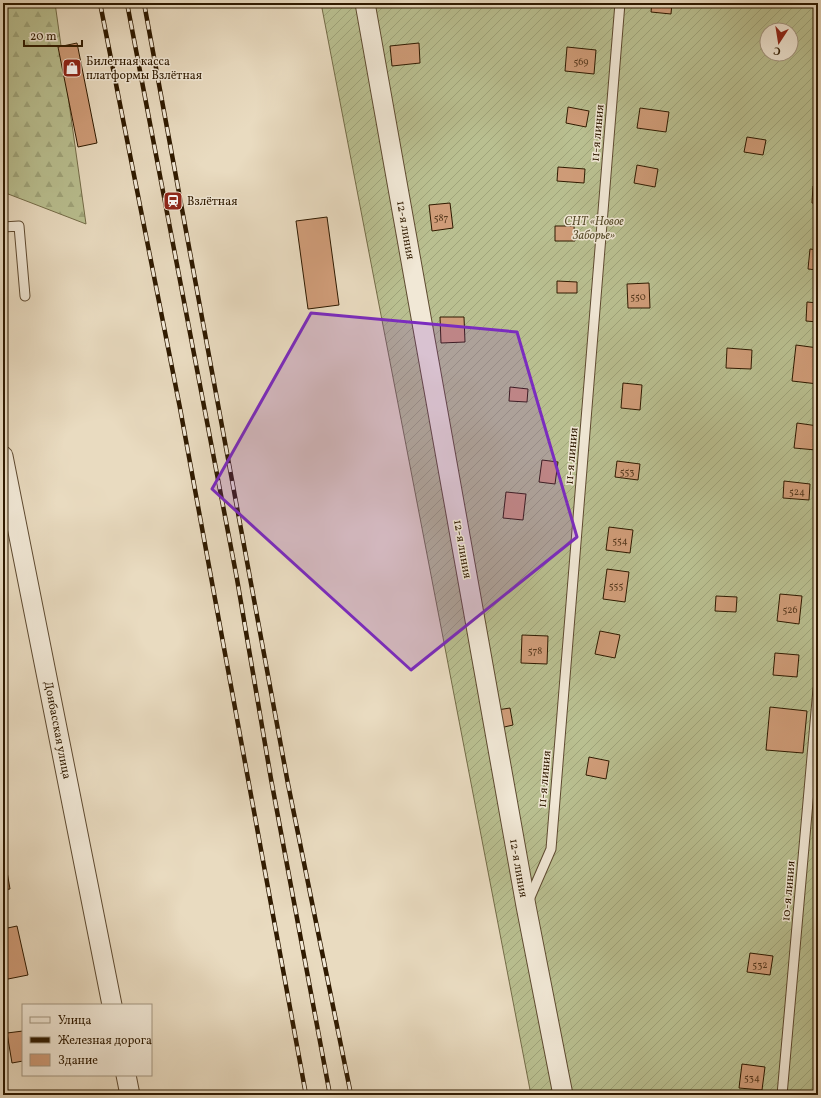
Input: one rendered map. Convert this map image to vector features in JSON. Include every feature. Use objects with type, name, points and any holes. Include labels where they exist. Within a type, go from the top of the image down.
[{"type":"street","name":"12-я линия","points":[[365,3],[526,906],[563,1095]]},
{"type":"street","name":"Донбасская улица","points":[[3,456],[112,1004]]},
{"type":"street","points":[[126,1076],[130,1095]]},
{"type":"lane","name":"11-я линия","points":[[526,906],[551,849],[620,3]]},
{"type":"lane","points":[[3,227],[19,226],[24,296]]},
{"type":"lane","name":"10-я линия","points":[[782,1095],[818,689]]},
{"type":"highlighted area","points":[[311,313],[517,332],[577,537],[411,670],[212,489]]},
{"type":"green space","points":[[3,3],[55,3],[86,224],[3,192]]},
{"type":"green space","name":"СНТ «Новое Заборье»","points":[[321,3],[818,3],[818,1095],[531,1095]]},
{"type":"building","points":[[652,3],[672,3],[671,14],[651,12]]},
{"type":"building","points":[[77,43],[97,143],[78,147],[58,47]]},
{"type":"building","points":[[419,43],[420,63],[392,66],[390,46]]},
{"type":"building","points":[[567,47],[596,50],[594,74],[565,71]]},
{"type":"building","points":[[568,107],[589,111],[586,127],[566,123]]},
{"type":"building","points":[[640,108],[669,112],[666,132],[637,128]]},
{"type":"building","points":[[747,137],[766,140],[763,155],[744,152]]},
{"type":"building","points":[[637,165],[658,169],[655,187],[634,183]]},
{"type":"building","points":[[558,167],[585,169],[584,183],[557,181]]},
{"type":"building","points":[[813,186],[818,186],[818,204],[812,203]]},
{"type":"building","points":[[450,203],[453,228],[432,231],[429,205]]},
{"type":"building","points":[[327,217],[339,305],[308,309],[296,221]]},
{"type":"building","points":[[555,226],[574,226],[575,241],[555,241]]},
{"type":"building","points":[[810,249],[818,250],[818,270],[808,269]]},
{"type":"building","points":[[557,281],[577,282],[577,293],[557,293]]},
{"type":"building","points":[[649,283],[650,308],[628,308],[627,284]]},
{"type":"building","points":[[807,302],[818,303],[818,322],[806,321]]},
{"type":"building","points":[[440,317],[464,317],[465,342],[441,343]]},
{"type":"building","points":[[796,345],[818,348],[818,384],[792,381]]},
{"type":"building","points":[[727,348],[752,350],[751,369],[726,368]]},
{"type":"building","points":[[623,383],[642,385],[640,410],[621,408]]},
{"type":"building","points":[[510,387],[528,389],[527,402],[509,401]]},
{"type":"building","points":[[797,423],[818,426],[816,450],[794,448]]},
{"type":"building","points":[[542,460],[558,462],[555,484],[539,482]]},
{"type":"building","points":[[617,461],[640,464],[638,480],[615,477]]},
{"type":"building","points":[[784,481],[810,484],[809,500],[783,498]]},
{"type":"building","points":[[506,492],[526,494],[523,520],[503,518]]},
{"type":"building","points":[[609,527],[633,530],[630,553],[606,550]]},
{"type":"building","points":[[607,569],[629,572],[625,602],[603,599]]},
{"type":"building","points":[[780,594],[802,596],[799,624],[777,621]]},
{"type":"building","points":[[716,596],[737,597],[736,612],[715,611]]},
{"type":"building","points":[[600,631],[620,635],[615,658],[595,654]]},
{"type":"building","points":[[522,635],[548,636],[547,664],[521,663]]},
{"type":"building","points":[[775,653],[799,655],[797,677],[773,675]]},
{"type":"building","points":[[770,707],[807,711],[803,753],[766,750]]},
{"type":"building","points":[[510,708],[513,725],[500,728],[497,710]]},
{"type":"building","points":[[589,757],[609,761],[606,779],[586,775]]},
{"type":"building","points":[[3,860],[5,860],[10,889],[3,890]]},
{"type":"building","points":[[17,926],[28,975],[3,980],[3,929]]},
{"type":"building","points":[[750,953],[773,956],[770,975],[747,972]]},
{"type":"building","points":[[22,1031],[22,1061],[12,1063],[7,1033]]},
{"type":"building","points":[[742,1064],[765,1067],[762,1090],[739,1088]]},
{"type":"railway","points":[[100,3],[180,408],[306,1095]]},
{"type":"railway","points":[[127,3],[237,579],[271,779],[330,1095]]},
{"type":"railway","points":[[144,3],[288,784],[351,1095]]},
{"type":"place","name":"Билетная касса платформы Взлётная","points":[[72,68]]},
{"type":"place","name":"Взлётная","points":[[173,201]]}]
